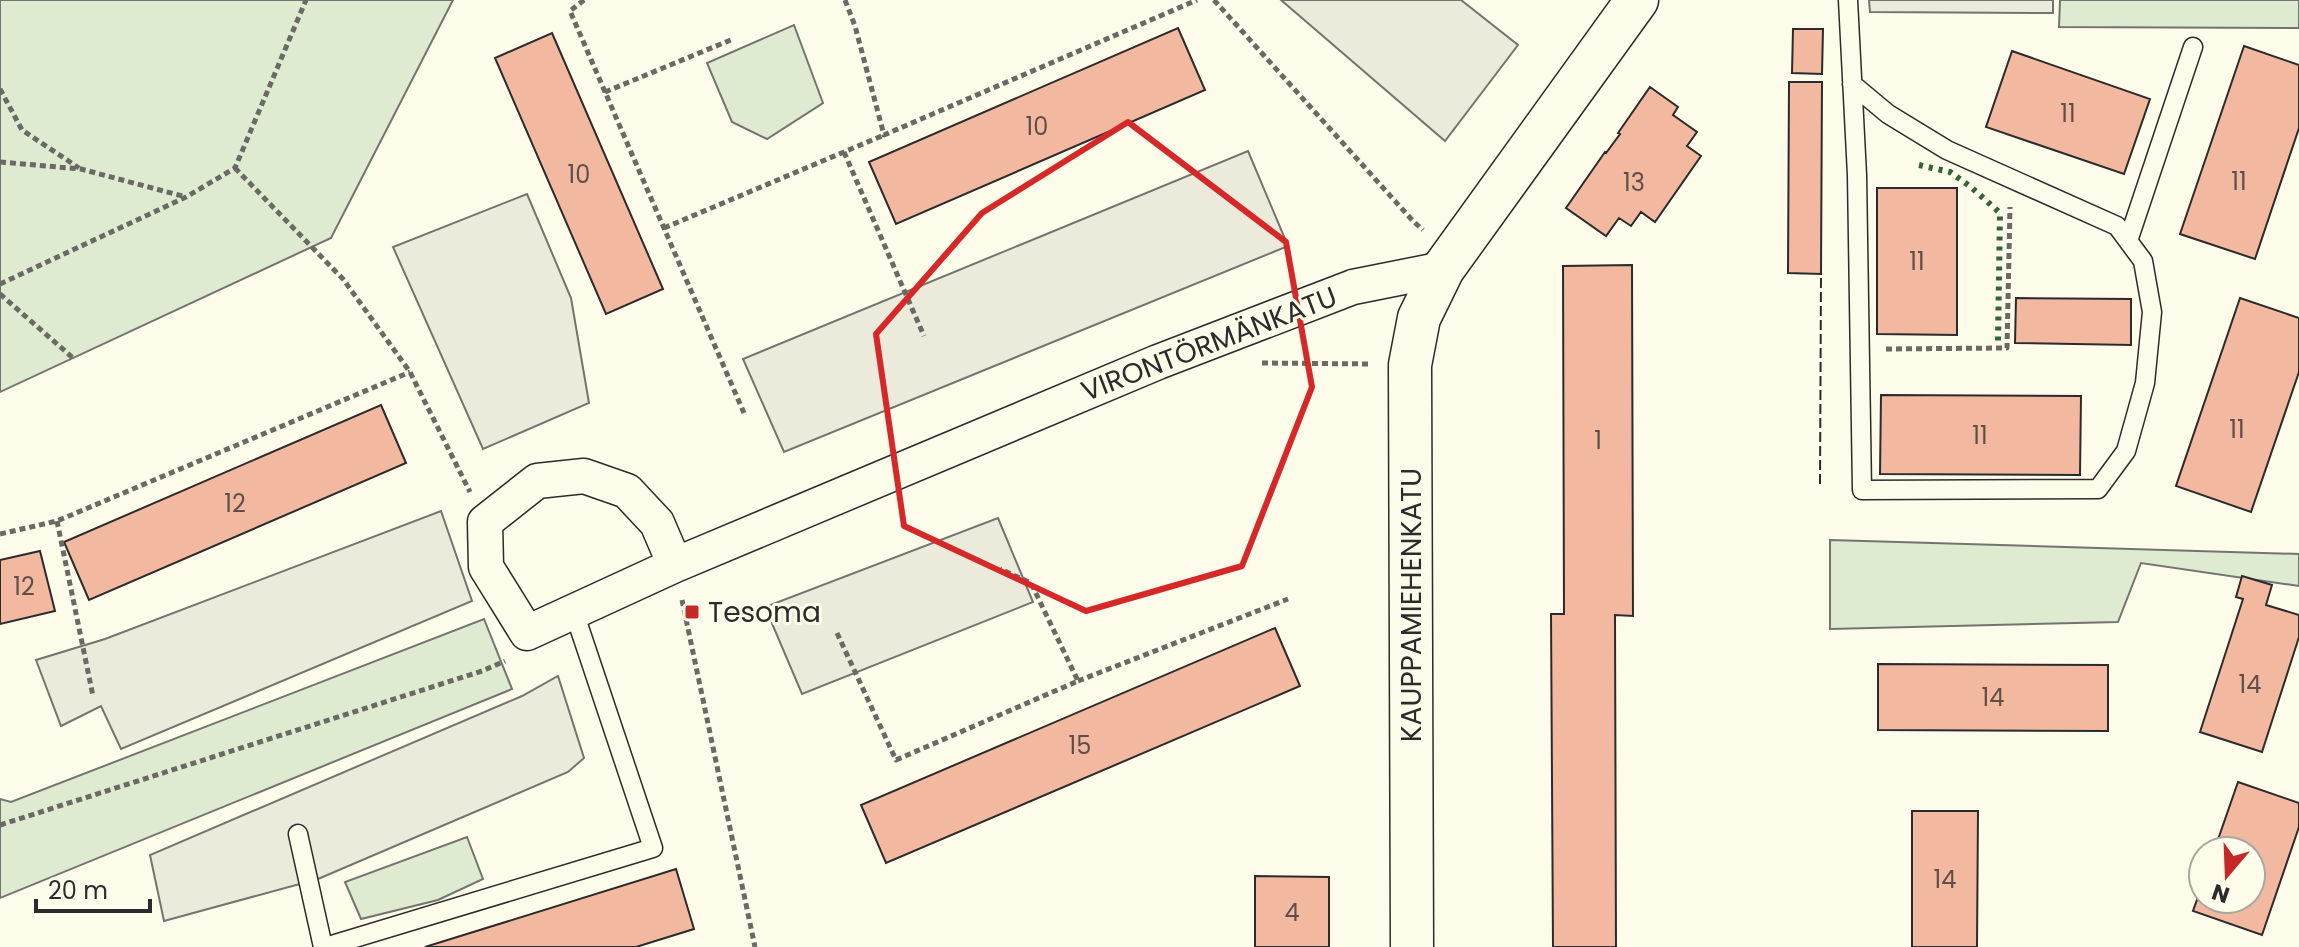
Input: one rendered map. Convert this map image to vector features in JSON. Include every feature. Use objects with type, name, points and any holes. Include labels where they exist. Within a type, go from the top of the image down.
[{"type":"street","points":[[1447,262],[1637,0]]},
{"type":"street","name":"VIRONTÖRMÄNKATU","points":[[485,522],[486,567],[527,633],[675,565],[1172,356],[1353,287],[1447,262]]},
{"type":"street","name":"KAUPPAMIEHENKATU","points":[[1412,947],[1410,365],[1419,318],[1447,262]]},
{"type":"street","points":[[485,522],[537,481],[584,476],[627,491],[657,523],[675,565]]},
{"type":"lane","points":[[1848,0],[1852,84],[1857,175],[1862,490],[2098,489],[2126,451],[2145,383],[2152,312],[2143,261],[2117,226],[1947,150],[1888,114],[1852,84]]},
{"type":"lane","points":[[2128,241],[2193,47]]},
{"type":"lane","points":[[298,834],[324,947],[653,848],[574,612]]},
{"type":"path","points":[[0,284],[186,197],[235,168],[306,0]]},
{"type":"path","points":[[584,0],[570,11],[744,413]]},
{"type":"path","points":[[845,0],[884,135]]},
{"type":"path","points":[[664,228],[1197,0]]},
{"type":"path","points":[[1214,0],[1447,262]]},
{"type":"path","points":[[605,92],[733,39]]},
{"type":"path","points":[[0,89],[22,130],[81,169]]},
{"type":"path","points":[[844,152],[924,336]]},
{"type":"path","points":[[0,162],[81,169],[186,197]]},
{"type":"path","points":[[235,168],[343,279],[410,372],[485,522]]},
{"type":"path","points":[[1860,349],[2007,348],[2011,178]]},
{"type":"path","points":[[0,294],[73,358]]},
{"type":"path","points":[[0,534],[57,521],[410,372]]},
{"type":"path","points":[[57,521],[93,696]]},
{"type":"path","points":[[675,565],[755,947]]},
{"type":"path","points":[[1000,569],[1031,583],[1078,681]]},
{"type":"path","points":[[837,633],[896,760],[1078,681],[1288,599]]},
{"type":"path","points":[[0,825],[482,671],[511,659]]},
{"type":"highlighted area","points":[[1128,122],[1286,242],[1312,387],[1242,566],[1086,611],[904,526],[876,334],[982,213]]},
{"type":"green space","points":[[0,0],[453,0],[331,238],[0,392]]},
{"type":"green space","points":[[2060,0],[2299,0],[2299,28],[2059,27]]},
{"type":"green space","points":[[794,25],[823,103],[767,139],[732,122],[707,63]]},
{"type":"green space","points":[[1830,540],[2299,554],[2299,586],[2141,563],[2118,622],[1830,629]]},
{"type":"green space","points":[[484,619],[512,689],[0,898],[0,799],[11,802]]},
{"type":"green space","points":[[467,837],[483,879],[438,900],[361,919],[345,882]]},
{"type":"shaded area","points":[[1281,0],[1461,0],[1518,45],[1445,141]]},
{"type":"shaded area","points":[[1869,0],[2053,0],[2053,13],[1870,12]]},
{"type":"shaded area","points":[[1248,151],[1288,246],[784,452],[743,359]]},
{"type":"shaded area","points":[[527,194],[571,298],[589,403],[483,449],[393,247]]},
{"type":"shaded area","points":[[441,511],[472,601],[121,749],[101,706],[61,726],[36,660],[105,639]]},
{"type":"shaded area","points":[[998,518],[1033,602],[802,694],[765,607]]},
{"type":"shaded area","points":[[558,676],[584,758],[568,772],[318,879],[164,921],[150,855],[522,696]]},
{"type":"building","points":[[1178,28],[1205,90],[896,224],[869,162]]},
{"type":"building","points":[[1793,29],[1823,29],[1822,74],[1792,73]]},
{"type":"building","points":[[552,33],[663,289],[606,314],[495,58]]},
{"type":"building","points":[[2244,46],[2299,65],[2299,128],[2255,259],[2180,234]]},
{"type":"building","points":[[2012,51],[2150,99],[2124,174],[1986,127]]},
{"type":"building","points":[[1789,82],[1822,82],[1821,274],[1788,273]]},
{"type":"building","points":[[1650,87],[1678,107],[1673,115],[1697,132],[1687,146],[1701,156],[1655,222],[1641,212],[1631,226],[1619,218],[1606,236],[1566,208]]},
{"type":"building","points":[[1877,188],[1957,188],[1957,335],[1877,334]]},
{"type":"building","points":[[1632,265],[1633,616],[1615,615],[1616,947],[1553,947],[1551,614],[1564,614],[1563,266]]},
{"type":"building","points":[[2016,298],[2131,299],[2131,345],[2015,343]]},
{"type":"building","points":[[2240,298],[2299,318],[2299,372],[2251,512],[2176,486]]},
{"type":"building","points":[[1881,395],[2081,396],[2080,475],[1880,474]]},
{"type":"building","points":[[381,405],[406,463],[89,600],[64,542]]},
{"type":"building","points":[[40,551],[55,611],[0,624],[0,560]]},
{"type":"building","points":[[2242,576],[2272,585],[2266,605],[2299,615],[2299,637],[2262,752],[2200,732],[2243,599],[2236,597]]},
{"type":"building","points":[[1275,628],[1300,686],[886,863],[861,805]]},
{"type":"building","points":[[1878,664],[2108,665],[2108,731],[1878,730]]},
{"type":"building","points":[[2238,782],[2299,803],[2299,827],[2262,935],[2204,915],[2267,915],[2267,835],[2220,835]]},
{"type":"building","points":[[1912,811],[1978,811],[1977,947],[1912,947]]},
{"type":"building","points":[[676,869],[694,929],[636,947],[425,947]]},
{"type":"building","points":[[1255,876],[1329,877],[1329,947],[1255,947]]},
{"type":"hedge","points":[[1919,165],[1950,172],[2000,213],[1998,341]]},
{"type":"fence","points":[[1820,484],[1821,274]]},
{"type":"place","name":"Tesoma","points":[[692,612]]}]
